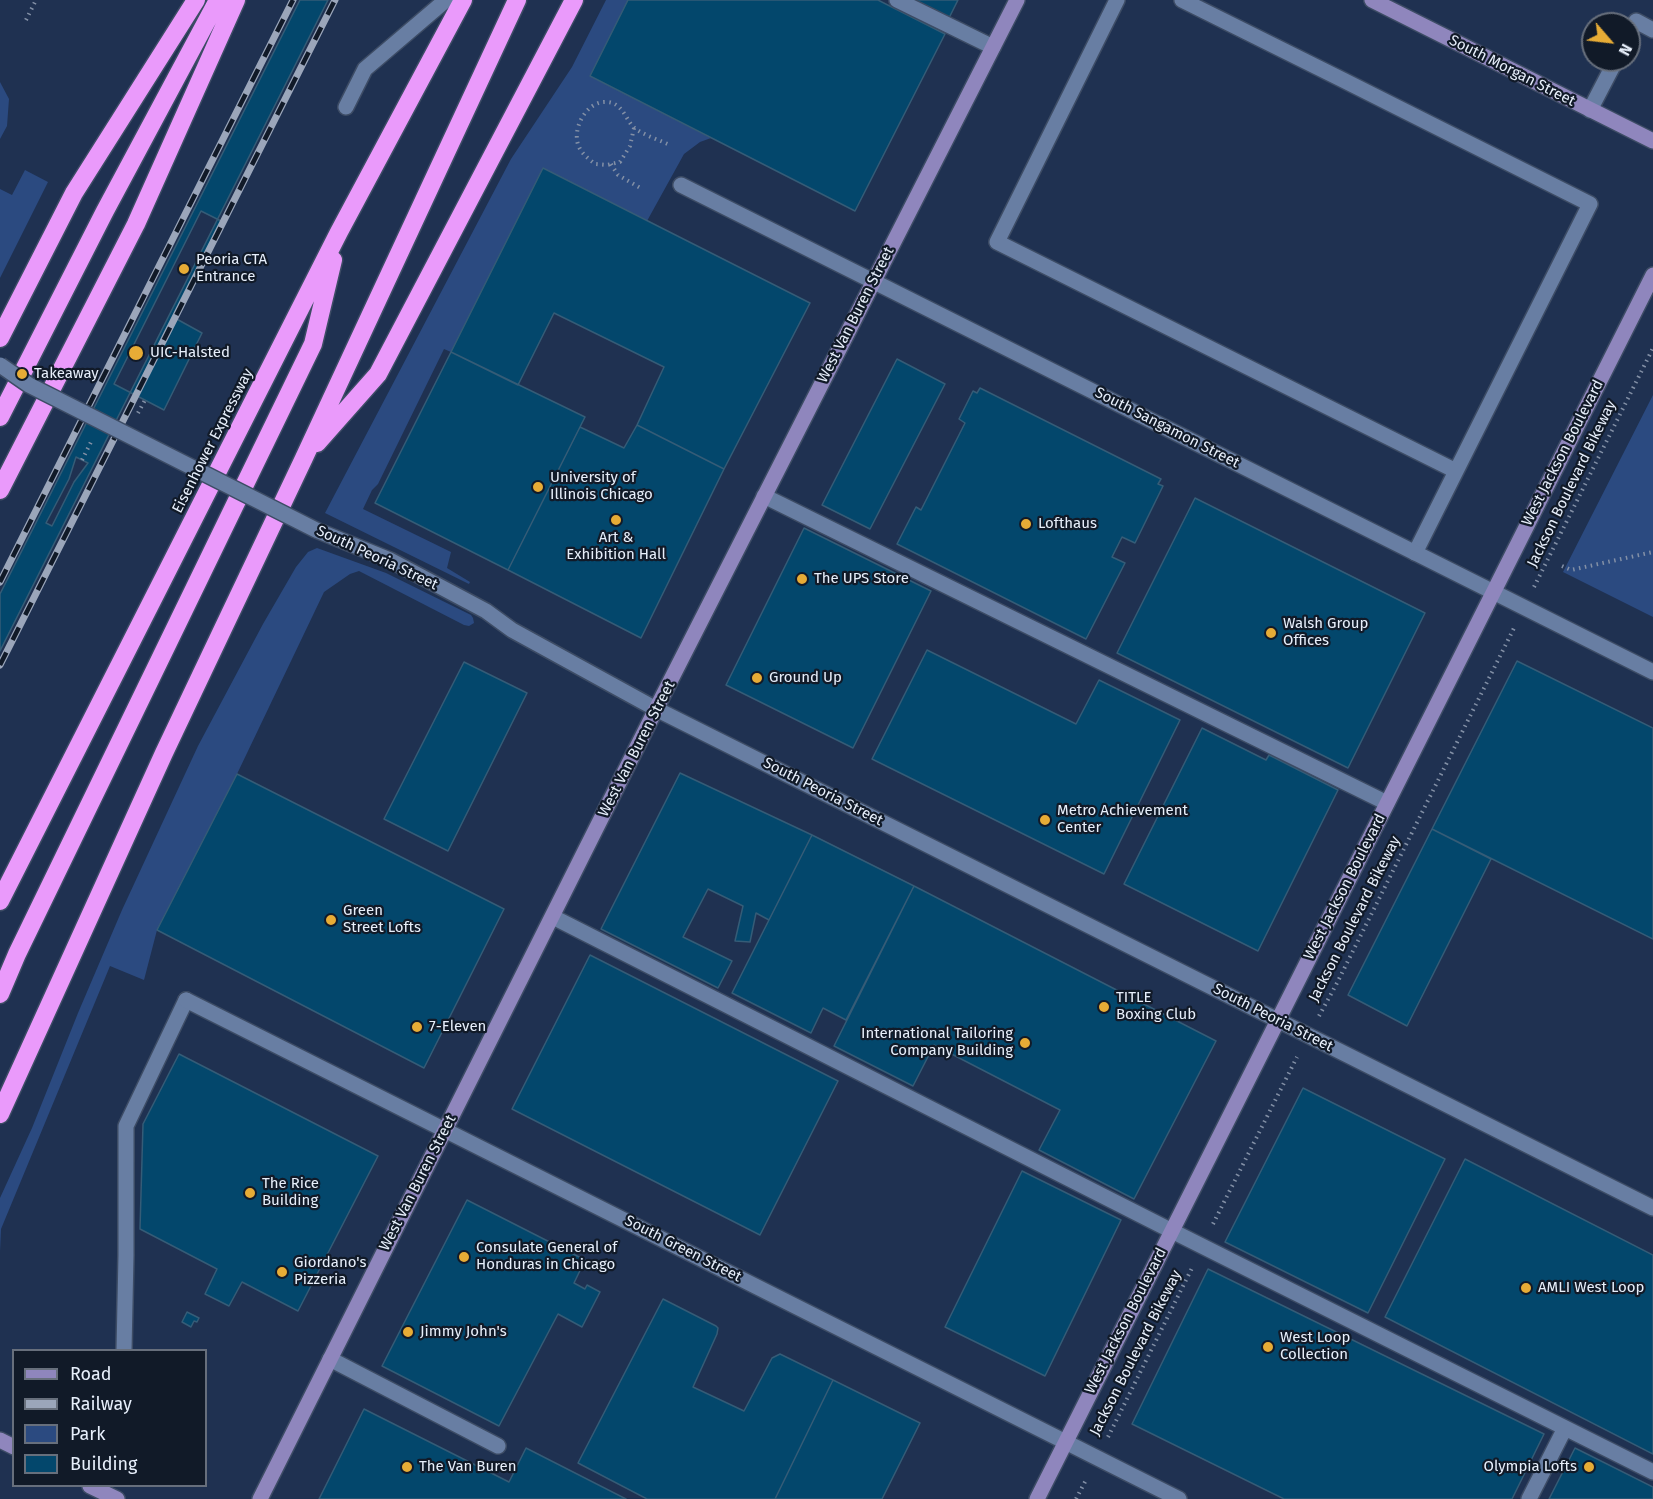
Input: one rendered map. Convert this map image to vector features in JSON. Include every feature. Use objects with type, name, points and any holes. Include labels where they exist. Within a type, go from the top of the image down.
[{"type":"highway","points":[[0,338],[74,193],[196,0]]},
{"type":"highway","points":[[0,417],[105,211],[218,0]]},
{"type":"highway","points":[[0,490],[136,224],[236,0]]},
{"type":"highway","name":"Eisenhower Expressway","points":[[0,901],[339,232],[463,0]]},
{"type":"highway","points":[[0,1114],[164,753],[517,0]]},
{"type":"highway","points":[[304,458],[378,374],[574,0]]},
{"type":"highway","points":[[0,994],[16,954],[313,344],[339,232]]},
{"type":"street","points":[[346,107],[365,69],[446,0]]},
{"type":"street","points":[[897,0],[993,47]]},
{"type":"street","name":"West Van Buren Street","points":[[260,1499],[656,709],[1017,0]]},
{"type":"street","points":[[1117,0],[997,242],[1456,471]]},
{"type":"street","points":[[1182,0],[1590,204],[1415,553]]},
{"type":"street","name":"South Morgan Street","points":[[1380,2],[1653,141]]},
{"type":"street","points":[[1590,110],[1610,72]]},
{"type":"street","name":"South Sangamon Street","points":[[681,185],[1653,672]]},
{"type":"street","name":"West Jackson Boulevard","points":[[1037,1499],[1653,274]]},
{"type":"street","name":"South Peoria Street","points":[[0,365],[29,385],[316,530],[390,561],[486,611],[512,630],[656,709],[1653,1208]]},
{"type":"street","points":[[764,496],[1387,803]]},
{"type":"street","points":[[553,917],[1653,1472]]},
{"type":"street","name":"South Green Street","points":[[124,1349],[126,1126],[186,1000],[1179,1499]]},
{"type":"street","points":[[330,1359],[498,1446]]},
{"type":"street","points":[[1529,1499],[1565,1428]]},
{"type":"street","points":[[94,1487],[117,1499]]},
{"type":"path","points":[[26,20],[36,0]]},
{"type":"path","points":[[634,128],[630,146],[620,162],[611,164],[595,164],[579,149],[576,139],[583,115],[593,105],[607,102],[617,106],[627,115],[634,128],[670,145]]},
{"type":"path","points":[[611,164],[618,175],[642,189]]},
{"type":"path","name":"Jackson Boulevard Bikeway","points":[[1076,1499],[1308,1035],[1337,983],[1653,348]]},
{"type":"path","points":[[1562,566],[1571,570],[1653,552]]},
{"type":"green space","points":[[606,0],[628,0],[590,76],[711,138],[700,142],[684,154],[647,221],[543,168],[451,352],[444,349],[378,484],[372,490],[363,509],[451,552],[447,568],[470,582],[469,584],[325,513],[511,159],[572,67]]},
{"type":"green space","points":[[0,82],[9,99],[7,126],[0,139]]},
{"type":"green space","points":[[25,170],[48,182],[0,278],[0,189],[12,195]]},
{"type":"green space","points":[[1653,395],[1653,617],[1563,572]]},
{"type":"green space","points":[[317,548],[386,573],[471,615],[474,623],[469,626],[464,625],[359,571],[350,574],[324,592],[237,774],[157,930],[144,980],[110,966],[1,1229],[0,1252],[0,1198],[32,1128],[122,910],[198,746],[263,624],[296,567],[308,552]]},
{"type":"building","points":[[300,0],[328,0],[0,651],[0,594]]},
{"type":"building","points":[[628,0],[878,0],[945,34],[855,211],[590,76]]},
{"type":"building","points":[[914,0],[958,0],[949,18]]},
{"type":"building","points":[[543,168],[810,303],[724,469],[637,425],[664,367],[554,313],[518,385],[451,352]]},
{"type":"building","name":"Peoria CTA Entrance","points":[[201,211],[221,221],[173,317],[202,333],[164,410],[114,384]]},
{"type":"building","points":[[451,352],[585,417],[508,570],[375,503]]},
{"type":"building","points":[[897,359],[945,384],[870,529],[822,505]]},
{"type":"building","name":"Lofthaus","points":[[980,388],[1161,479],[1158,484],[1163,486],[1135,543],[1122,537],[1112,557],[1125,563],[1086,639],[897,544],[916,507],[921,510],[965,423],[959,419],[973,391],[977,393]]},
{"type":"building","name":"Art & Exhibition Hall","points":[[637,425],[724,469],[641,638],[508,570],[580,427],[624,448]]},
{"type":"building","points":[[76,457],[88,463],[74,482],[52,526],[46,523],[69,479]]},
{"type":"building","name":"Walsh Group Offices","points":[[1195,498],[1425,613],[1348,768],[1117,653]]},
{"type":"building","points":[[804,528],[931,591],[853,748],[726,685]]},
{"type":"building","points":[[927,650],[1076,724],[1099,680],[1180,720],[1104,874],[872,759]]},
{"type":"building","points":[[1517,661],[1653,728],[1653,939],[1432,829]]},
{"type":"building","points":[[464,662],[527,693],[448,851],[384,819]]},
{"type":"building","points":[[1202,728],[1266,760],[1269,755],[1338,790],[1258,951],[1124,884]]},
{"type":"building","points":[[680,773],[812,835],[769,920],[756,913],[750,942],[735,941],[743,906],[708,889],[683,937],[732,961],[718,988],[601,929]]},
{"type":"building","name":"Green Street Lofts","points":[[237,774],[504,909],[424,1068],[157,930]]},
{"type":"building","points":[[1432,829],[1491,859],[1407,1026],[1348,995]]},
{"type":"building","points":[[812,835],[914,886],[846,1020],[823,1008],[811,1033],[732,993]]},
{"type":"building","name":"International Tailoring Company Building","points":[[914,886],[1216,1041],[1134,1199],[1039,1150],[1060,1110],[934,1045],[913,1086],[834,1046]]},
{"type":"building","points":[[590,955],[838,1081],[760,1235],[512,1109]]},
{"type":"building","name":"The Rice Building","points":[[179,1054],[378,1156],[298,1311],[242,1282],[229,1306],[205,1294],[217,1269],[140,1229],[143,1124]]},
{"type":"building","points":[[1303,1088],[1445,1159],[1368,1313],[1225,1242]]},
{"type":"building","name":"AMLI West Loop","points":[[1465,1159],[1653,1255],[1653,1454],[1385,1317]]},
{"type":"building","points":[[1022,1171],[1121,1220],[1045,1376],[945,1327]]},
{"type":"building","points":[[467,1200],[585,1260],[574,1283],[585,1289],[587,1285],[600,1292],[582,1327],[558,1314],[499,1426],[382,1366]]},
{"type":"building","name":"West Loop Collection","points":[[1208,1269],[1544,1434],[1512,1499],[1284,1499],[1132,1424]]},
{"type":"building","points":[[663,1299],[718,1328],[693,1387],[744,1411],[772,1358],[780,1354],[833,1380],[775,1499],[647,1499],[578,1463]]},
{"type":"building","points":[[187,1312],[199,1318],[191,1327],[182,1322]]},
{"type":"building","points":[[833,1380],[920,1423],[882,1499],[775,1499]]},
{"type":"building","name":"The Van Buren","points":[[364,1409],[509,1482],[526,1448],[626,1499],[319,1499]]},
{"type":"building","name":"Olympia Lofts","points":[[1575,1448],[1653,1487],[1653,1499],[1549,1499]]},
{"type":"railway","points":[[0,582],[293,0]]},
{"type":"railway","points":[[0,665],[335,0]]},
{"type":"place","name":"Peoria CTA Entrance","points":[[184,269]]},
{"type":"place","name":"UIC-Halsted","points":[[136,353]]},
{"type":"place","name":"Takeaway","points":[[22,374]]},
{"type":"place","name":"University of Illinois Chicago","points":[[538,487]]},
{"type":"place","name":"Art & Exhibition Hall","points":[[616,520]]},
{"type":"place","name":"Lofthaus","points":[[1026,524]]},
{"type":"place","name":"The UPS Store","points":[[802,579]]},
{"type":"place","name":"Walsh Group Offices","points":[[1271,633]]},
{"type":"place","name":"Ground Up","points":[[757,678]]},
{"type":"place","name":"Metro Achievement Center","points":[[1045,820]]},
{"type":"place","name":"Green Street Lofts","points":[[331,920]]},
{"type":"place","name":"TITLE Boxing Club","points":[[1104,1007]]},
{"type":"place","name":"7-Eleven","points":[[417,1027]]},
{"type":"place","name":"International Tailoring Company Building","points":[[1025,1043]]},
{"type":"place","name":"The Rice Building","points":[[250,1193]]},
{"type":"place","name":"Consulate General of Honduras in Chicago","points":[[464,1257]]},
{"type":"place","name":"Giordano's Pizzeria","points":[[282,1272]]},
{"type":"place","name":"AMLI West Loop","points":[[1526,1288]]},
{"type":"place","name":"Jimmy John's","points":[[408,1332]]},
{"type":"place","name":"West Loop Collection","points":[[1268,1347]]},
{"type":"place","name":"The Van Buren","points":[[407,1467]]},
{"type":"place","name":"Olympia Lofts","points":[[1589,1467]]}]
